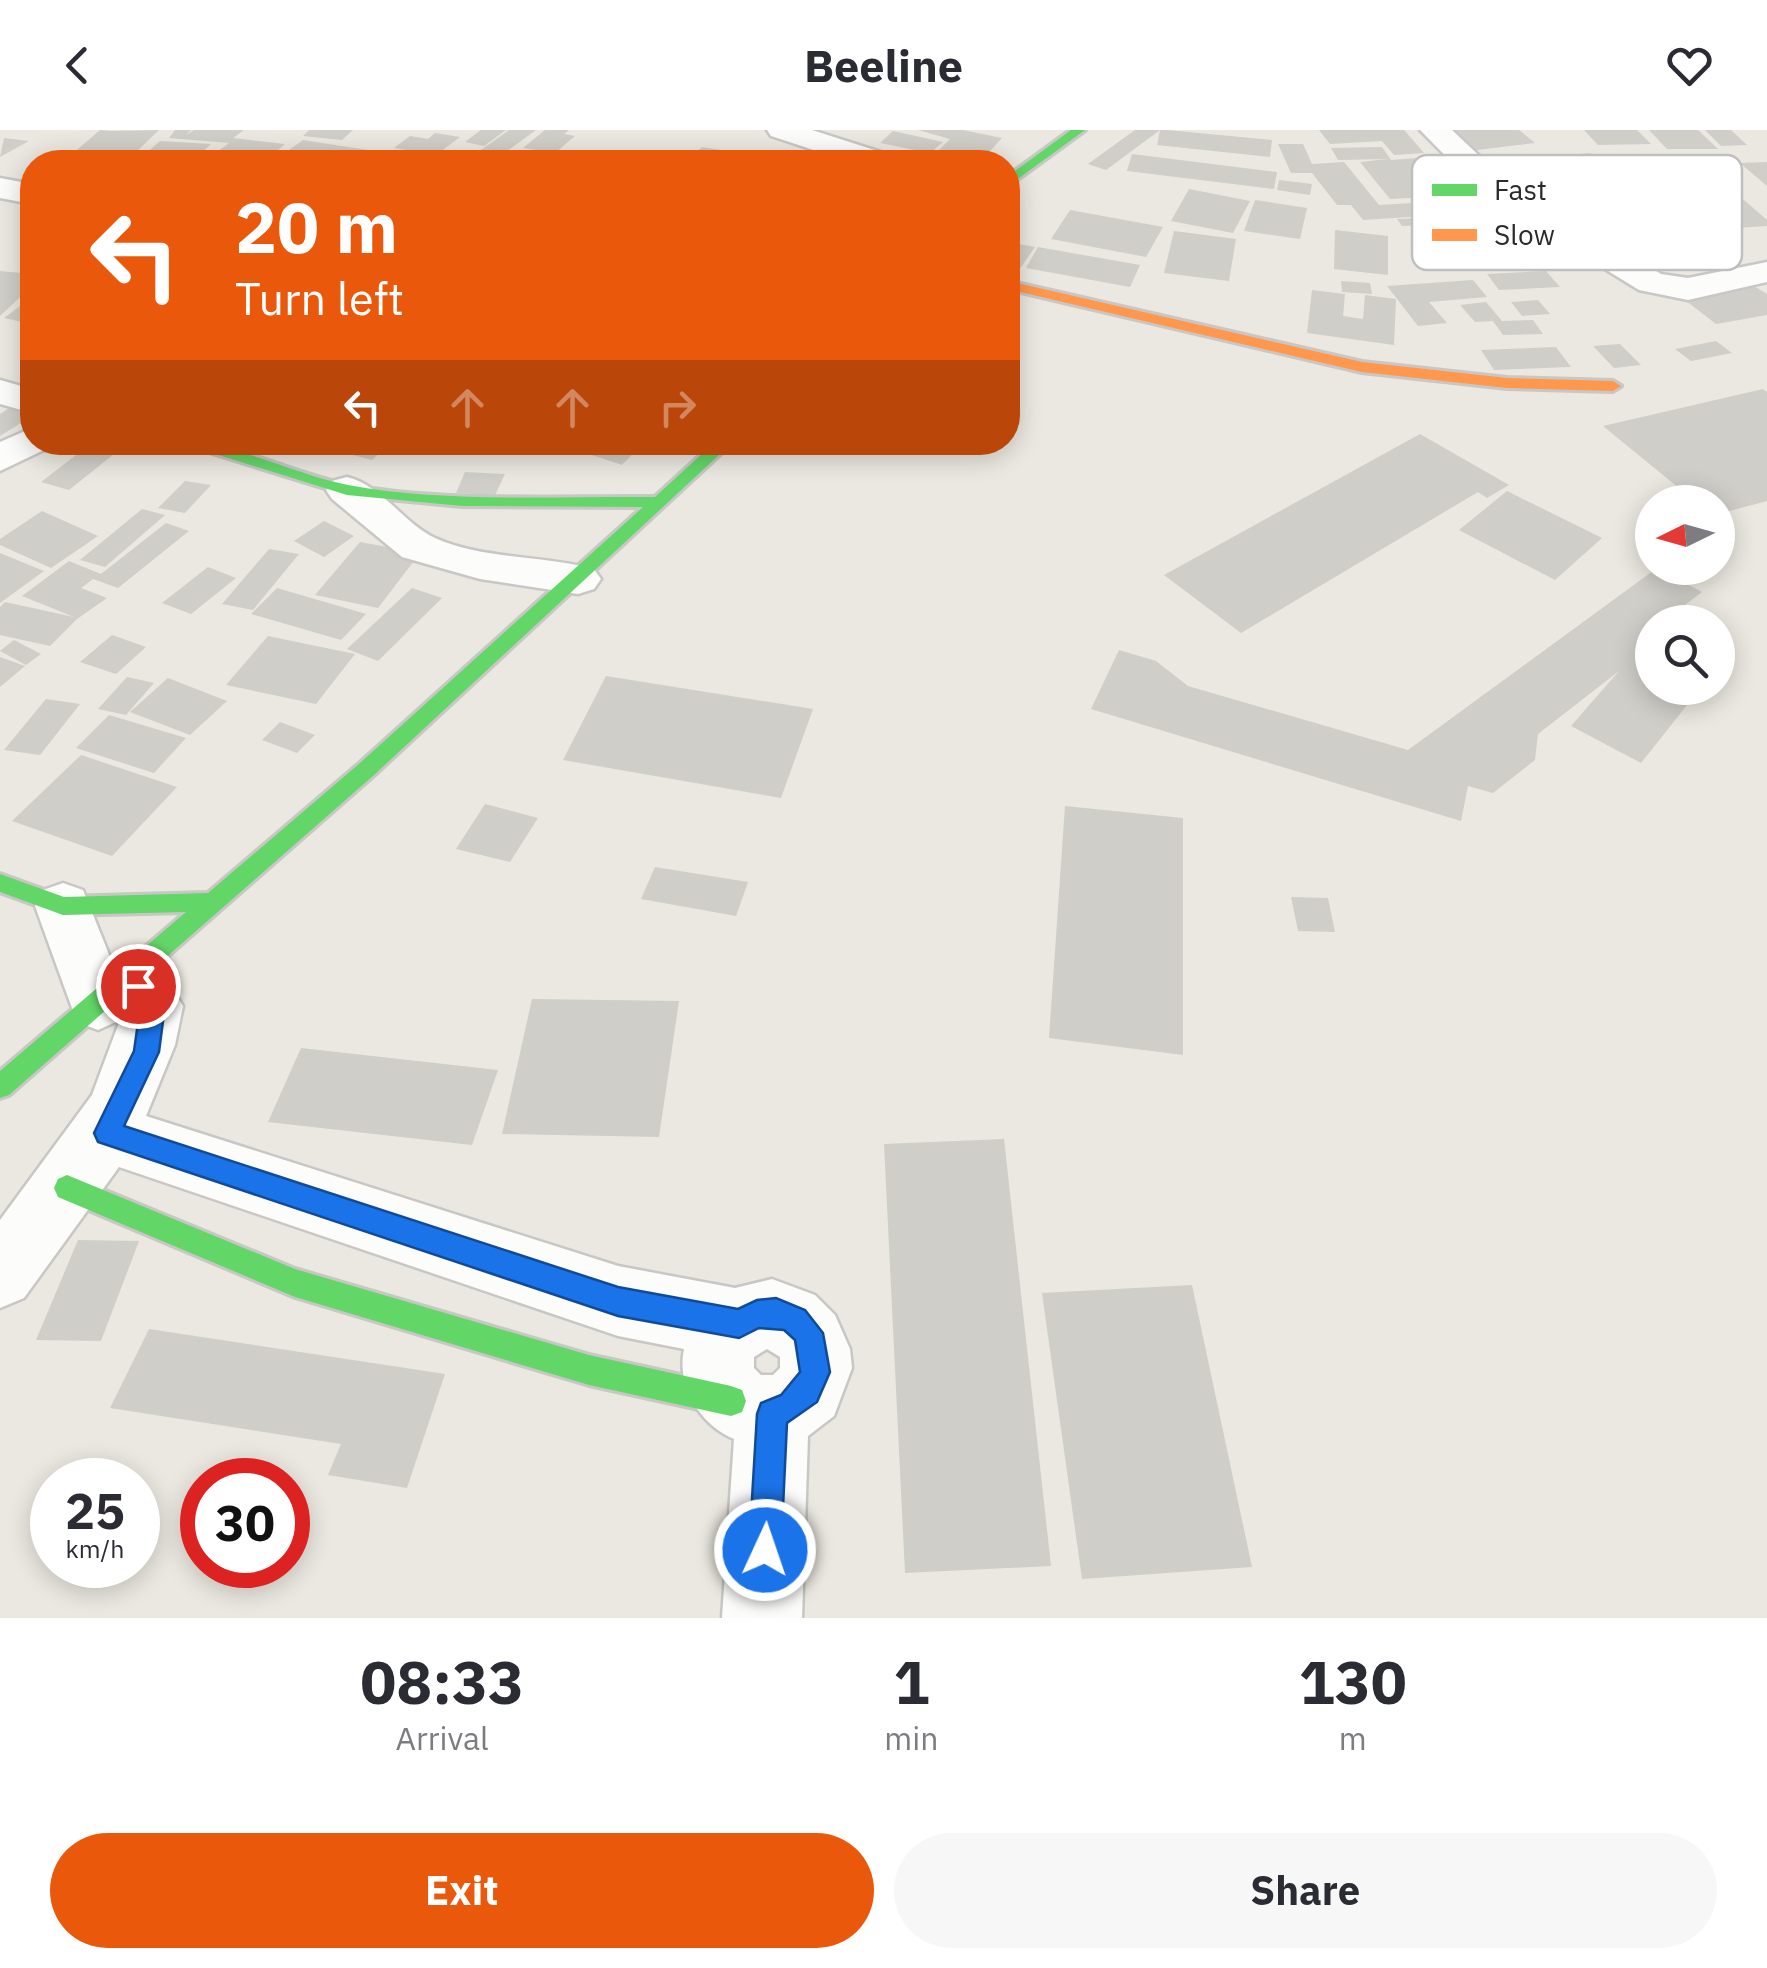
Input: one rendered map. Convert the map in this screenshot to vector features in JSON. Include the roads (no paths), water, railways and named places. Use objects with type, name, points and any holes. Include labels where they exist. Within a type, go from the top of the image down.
[{"type":"street","points":[[782,130],[843,150]]},
{"type":"street","points":[[1020,173],[1079,130]]},
{"type":"street","points":[[1435,130],[1461,155]]},
{"type":"street","points":[[1630,270],[1651,283],[1688,290],[1767,272]]},
{"type":"street","points":[[1020,288],[1362,367],[1507,382],[1614,386]]},
{"type":"street","points":[[229,455],[347,490],[462,501],[662,502]]},
{"type":"street","points":[[0,1087],[216,902],[712,455]]},
{"type":"street","points":[[347,490],[418,547],[480,565],[578,579]]},
{"type":"street","points":[[0,883],[63,906],[216,902]]},
{"type":"street","points":[[63,906],[113,992]]},
{"type":"street","points":[[0,1274],[107,1133],[146,1052],[153,1006],[138,986],[113,992]]},
{"type":"street","points":[[107,1133],[618,1301],[739,1324],[725,1340],[718,1361],[720,1382],[752,1407],[762,1618]]},
{"type":"street","points":[[67,1188],[296,1283],[590,1370],[752,1407]]}]
